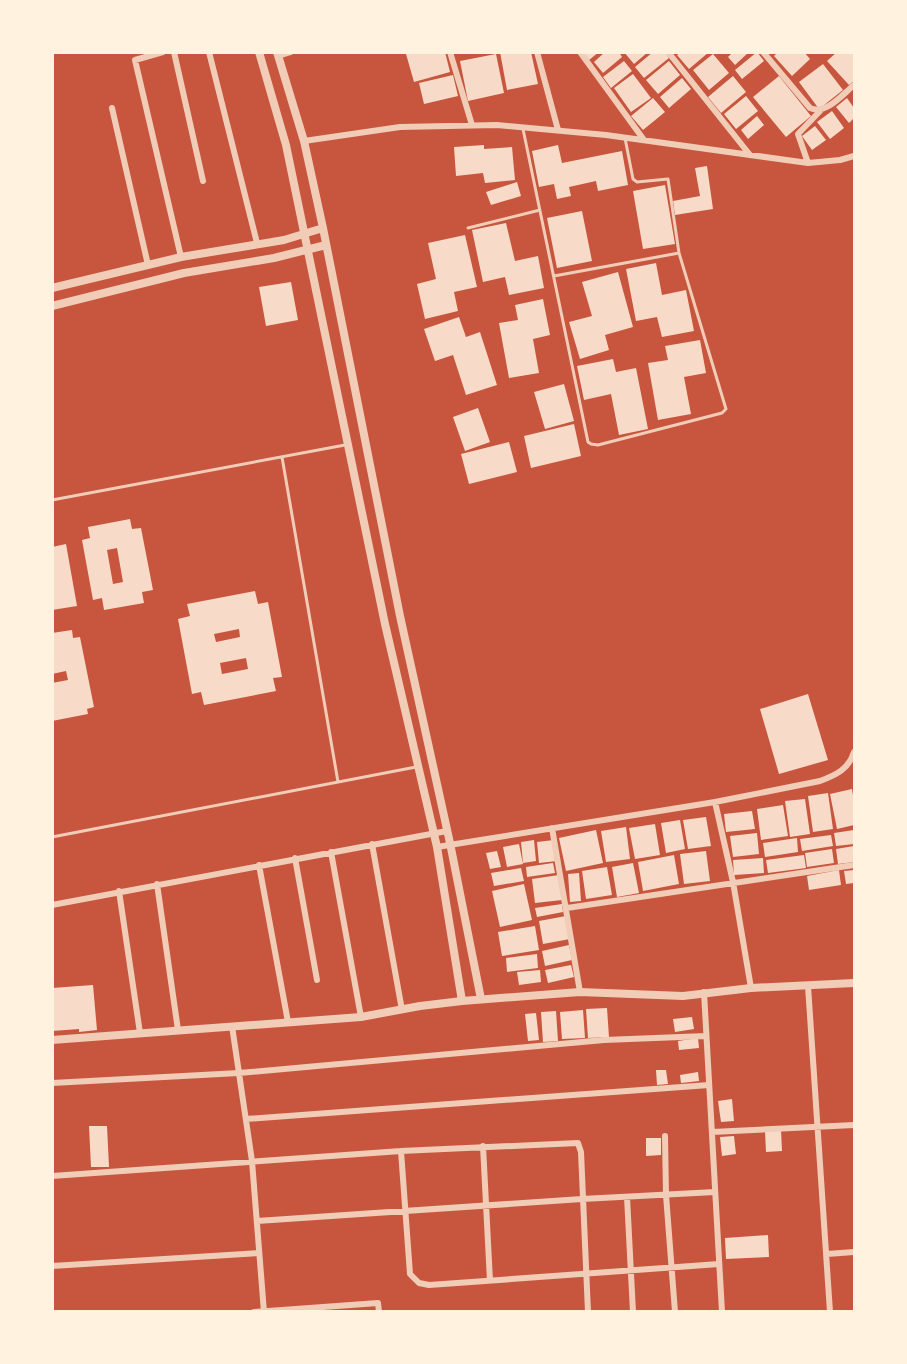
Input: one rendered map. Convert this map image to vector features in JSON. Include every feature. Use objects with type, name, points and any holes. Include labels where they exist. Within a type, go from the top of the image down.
[{"type":"street","points":[[164,52],[135,60],[181,257]]},
{"type":"street","points":[[174,52],[203,181]]},
{"type":"street","points":[[209,52],[257,243]]},
{"type":"street","points":[[260,52],[286,145],[385,624],[437,846],[462,1000]]},
{"type":"street","points":[[291,52],[278,54],[304,141],[323,228],[397,605],[482,999]]},
{"type":"street","points":[[450,52],[472,125]]},
{"type":"street","points":[[537,52],[558,130]]},
{"type":"street","points":[[580,52],[645,140]]},
{"type":"street","points":[[763,52],[810,108],[820,111]]},
{"type":"street","points":[[672,54],[750,155]]},
{"type":"street","points":[[808,163],[798,134],[820,111],[855,85]]},
{"type":"street","points":[[112,108],[148,265]]},
{"type":"street","points":[[304,141],[400,127],[472,125],[523,127],[624,137],[808,163],[855,156]]},
{"type":"street","points":[[52,288],[181,257],[285,240],[323,228]]},
{"type":"street","points":[[52,306],[184,273],[326,245]]},
{"type":"street","points":[[437,846],[715,802],[820,781],[836,775],[845,768],[855,752]]},
{"type":"street","points":[[418,766],[432,763]]},
{"type":"street","points":[[715,802],[733,882],[751,988]]},
{"type":"street","points":[[552,828],[567,908],[579,992]]},
{"type":"street","points":[[52,904],[447,831]]},
{"type":"street","points":[[372,844],[402,1010]]},
{"type":"street","points":[[331,852],[361,1017]]},
{"type":"street","points":[[295,858],[317,980]]},
{"type":"street","points":[[259,865],[288,1022]]},
{"type":"street","points":[[567,908],[855,865]]},
{"type":"street","points":[[157,884],[178,1030]]},
{"type":"street","points":[[119,891],[140,1033]]},
{"type":"street","points":[[52,1040],[361,1017],[462,1000],[579,992],[683,996],[751,988],[855,983]]},
{"type":"street","points":[[808,986],[830,1311]]},
{"type":"street","points":[[704,992],[722,1311]]},
{"type":"street","points":[[232,1026],[252,1161],[264,1311]]},
{"type":"street","points":[[52,1083],[239,1073],[604,1040],[706,1036]]},
{"type":"street","points":[[246,1119],[709,1085]]},
{"type":"street","points":[[712,1132],[855,1125]]},
{"type":"street","points":[[665,1136],[666,1195],[675,1311]]},
{"type":"street","points":[[52,1176],[401,1151],[578,1143],[581,1152],[588,1311]]},
{"type":"street","points":[[483,1146],[490,1281]]},
{"type":"street","points":[[401,1151],[410,1274],[419,1283],[429,1285],[719,1264]]},
{"type":"street","points":[[257,1221],[715,1192]]},
{"type":"street","points":[[627,1197],[633,1311]]},
{"type":"street","points":[[827,1254],[855,1252]]},
{"type":"street","points":[[52,1266],[259,1253]]},
{"type":"street","points":[[254,1311],[378,1303],[379,1311]]},
{"type":"lane","points":[[523,127],[588,442],[598,445],[726,409],[680,253],[668,179],[637,182],[633,179],[624,137]]},
{"type":"lane","points":[[468,228],[540,210]]},
{"type":"lane","points":[[554,276],[680,253]]},
{"type":"lane","points":[[52,500],[348,444]]},
{"type":"lane","points":[[282,457],[338,782]]},
{"type":"lane","points":[[53,836],[418,766]]},
{"type":"building","points":[[445,52],[450,72],[414,82],[406,54]]},
{"type":"building","points":[[500,52],[531,52],[538,84],[507,90]]},
{"type":"building","points":[[583,52],[599,52],[589,60]]},
{"type":"building","points":[[605,52],[619,52],[622,57],[603,73],[594,62]]},
{"type":"building","points":[[624,52],[648,52],[634,64]]},
{"type":"building","points":[[653,52],[665,52],[669,58],[644,78],[635,67]]},
{"type":"building","points":[[681,52],[709,52],[689,69],[677,55]]},
{"type":"building","points":[[733,52],[749,52],[735,65],[728,57]]},
{"type":"building","points":[[757,52],[764,61],[742,79],[735,70]]},
{"type":"building","points":[[778,52],[804,52],[810,59],[792,76],[774,56]]},
{"type":"building","points":[[837,52],[854,52],[854,81],[849,85],[827,61]]},
{"type":"building","points":[[496,54],[504,93],[468,101],[460,61]]},
{"type":"building","points":[[713,54],[729,73],[709,90],[693,70]]},
{"type":"building","points":[[624,61],[632,71],[611,88],[603,77]]},
{"type":"building","points":[[669,61],[680,75],[658,94],[646,80]]},
{"type":"building","points":[[823,64],[843,90],[819,109],[799,82]]},
{"type":"building","points":[[633,74],[651,98],[631,112],[614,88]]},
{"type":"building","points":[[453,75],[458,96],[424,104],[419,83]]},
{"type":"building","points":[[733,76],[746,92],[721,113],[708,97]]},
{"type":"building","points":[[779,76],[811,116],[786,137],[753,97]]},
{"type":"building","points":[[682,78],[691,89],[669,108],[660,97]]},
{"type":"building","points":[[746,96],[758,111],[736,129],[724,114]]},
{"type":"building","points":[[653,98],[665,112],[643,130],[631,116]]},
{"type":"building","points":[[847,98],[854,108],[854,118],[849,123],[836,107]]},
{"type":"building","points":[[832,111],[844,128],[830,139],[817,122]]},
{"type":"building","points":[[757,116],[764,125],[748,139],[741,130]]},
{"type":"building","points":[[815,126],[826,140],[812,150],[802,136]]},
{"type":"building","points":[[484,145],[484,149],[512,147],[515,180],[485,183],[483,173],[456,176],[454,147]]},
{"type":"building","points":[[558,145],[562,163],[622,151],[628,185],[598,191],[596,181],[569,187],[571,196],[557,199],[554,184],[539,187],[532,151]]},
{"type":"building","points":[[707,166],[713,209],[675,215],[673,201],[700,196],[695,168]]},
{"type":"building","points":[[517,182],[521,196],[491,205],[486,192]]},
{"type":"building","points":[[665,185],[675,244],[643,249],[633,191]]},
{"type":"building","points":[[582,211],[592,261],[557,268],[547,218]]},
{"type":"building","points":[[506,223],[515,261],[538,256],[544,288],[509,295],[505,277],[483,282],[472,230]]},
{"type":"building","points":[[465,235],[477,287],[454,292],[458,311],[425,319],[417,284],[436,279],[428,243]]},
{"type":"building","points":[[656,263],[662,295],[686,290],[694,331],[662,337],[657,317],[636,321],[626,269]]},
{"type":"building","points":[[618,272],[633,327],[605,335],[609,350],[580,359],[569,322],[592,316],[582,282]]},
{"type":"building","points":[[291,282],[298,320],[266,326],[259,287]]},
{"type":"building","points":[[543,299],[550,335],[533,339],[539,373],[509,378],[499,323],[518,320],[515,305]]},
{"type":"building","points":[[459,317],[466,337],[480,332],[497,385],[466,395],[453,355],[435,361],[424,329]]},
{"type":"building","points":[[700,340],[706,373],[684,377],[691,414],[658,420],[648,363],[668,360],[665,346]]},
{"type":"building","points":[[613,359],[616,372],[636,368],[648,429],[619,435],[611,394],[584,400],[577,366]]},
{"type":"building","points":[[564,384],[574,421],[545,429],[534,392]]},
{"type":"building","points":[[478,408],[490,442],[465,451],[453,417]]},
{"type":"building","points":[[574,424],[581,456],[531,468],[524,436]]},
{"type":"building","points":[[509,442],[517,472],[469,484],[461,454]]},
{"type":"building","points":[[130,519],[132,529],[141,528],[153,590],[142,592],[144,603],[104,610],[102,598],[93,600],[82,540],[90,538],[88,527]],"holes":[[[117,548],[123,582],[113,584],[107,550]]]},
{"type":"building","points":[[66,544],[77,606],[52,610],[52,547]]},
{"type":"building","points":[[255,591],[258,604],[268,602],[282,677],[273,678],[276,691],[204,705],[201,692],[192,694],[178,619],[190,616],[187,604]],"holes":[[[239,629],[240,637],[216,642],[214,634]],[[246,658],[248,669],[222,674],[220,663]]]},
{"type":"building","points":[[72,630],[73,638],[80,637],[94,707],[87,709],[88,714],[52,721],[52,683],[68,680],[66,671],[52,674],[52,633]]},
{"type":"building","points":[[808,694],[828,760],[779,774],[760,709]]},
{"type":"building","points":[[852,789],[854,825],[837,829],[830,794]]},
{"type":"building","points":[[828,793],[833,829],[813,832],[808,796]]},
{"type":"building","points":[[805,799],[810,834],[790,837],[785,801]]},
{"type":"building","points":[[783,805],[788,836],[761,840],[757,809]]},
{"type":"building","points":[[752,811],[755,829],[726,832],[724,814]]},
{"type":"building","points":[[706,817],[711,846],[688,849],[683,820]]},
{"type":"building","points":[[680,820],[685,849],[666,853],[661,823]]},
{"type":"building","points":[[655,824],[660,855],[635,859],[629,828]]},
{"type":"building","points":[[626,827],[630,859],[606,862],[601,831]]},
{"type":"building","points":[[596,830],[603,863],[566,871],[559,838]]},
{"type":"building","points":[[854,830],[854,844],[836,846],[834,833]]},
{"type":"building","points":[[757,833],[759,854],[733,857],[730,836]]},
{"type":"building","points":[[831,835],[833,846],[802,851],[800,839]]},
{"type":"building","points":[[797,838],[798,852],[765,857],[763,843]]},
{"type":"building","points":[[534,840],[536,861],[523,863],[521,842]]},
{"type":"building","points":[[554,840],[557,861],[539,863],[537,842]]},
{"type":"building","points":[[519,844],[523,864],[507,867],[503,847]]},
{"type":"building","points":[[854,846],[854,862],[838,864],[836,849]]},
{"type":"building","points":[[832,849],[834,863],[807,867],[805,853]]},
{"type":"building","points":[[497,851],[501,867],[490,869],[486,853]]},
{"type":"building","points":[[706,851],[710,881],[684,884],[680,854]]},
{"type":"building","points":[[674,855],[679,884],[643,891],[638,862]]},
{"type":"building","points":[[804,855],[806,868],[768,873],[766,860]]},
{"type":"building","points":[[763,858],[764,873],[734,875],[733,860]]},
{"type":"building","points":[[553,863],[555,873],[527,877],[526,867]]},
{"type":"building","points":[[633,863],[639,893],[617,897],[612,867]]},
{"type":"building","points":[[607,867],[612,895],[586,899],[582,871]]},
{"type":"building","points":[[521,868],[524,881],[494,886],[491,873]]},
{"type":"building","points":[[839,870],[841,885],[809,890],[807,876]]},
{"type":"building","points":[[854,870],[854,883],[846,884],[844,871]]},
{"type":"building","points":[[579,873],[581,901],[570,902],[568,874]]},
{"type":"building","points":[[559,875],[562,900],[535,903],[532,879]]},
{"type":"building","points":[[524,884],[532,920],[500,927],[492,891]]},
{"type":"building","points":[[562,904],[563,912],[537,917],[535,908]]},
{"type":"building","points":[[566,916],[570,939],[543,944],[539,921]]},
{"type":"building","points":[[535,926],[539,950],[502,956],[498,932]]},
{"type":"building","points":[[569,945],[572,960],[545,966],[542,951]]},
{"type":"building","points":[[537,954],[538,968],[507,972],[506,958]]},
{"type":"building","points":[[571,965],[574,977],[548,983],[545,970]]},
{"type":"building","points":[[540,970],[541,982],[519,985],[517,972]]},
{"type":"building","points":[[93,985],[97,1030],[52,1031],[52,988]]},
{"type":"building","points":[[607,1008],[609,1037],[588,1038],[586,1009]]},
{"type":"building","points":[[583,1010],[585,1038],[562,1039],[560,1012]]},
{"type":"building","points":[[556,1011],[558,1041],[543,1042],[541,1012]]},
{"type":"building","points":[[536,1013],[539,1040],[528,1041],[525,1014]]},
{"type":"building","points":[[692,1017],[694,1029],[675,1032],[673,1019]]},
{"type":"building","points":[[698,1038],[699,1048],[679,1050],[678,1041]]},
{"type":"building","points":[[656,1070],[666,1070],[668,1084],[657,1085]]},
{"type":"building","points":[[698,1072],[699,1081],[681,1083],[680,1075]]},
{"type":"building","points":[[732,1099],[734,1121],[721,1122],[718,1101]]},
{"type":"building","points":[[89,1126],[107,1126],[109,1167],[91,1167]]},
{"type":"building","points":[[781,1130],[782,1151],[766,1152],[765,1131]]},
{"type":"building","points":[[734,1136],[736,1154],[722,1156],[720,1137]]},
{"type":"building","points":[[646,1138],[661,1138],[661,1155],[646,1156]]},
{"type":"building","points":[[768,1235],[769,1257],[726,1259],[725,1238]]}]
